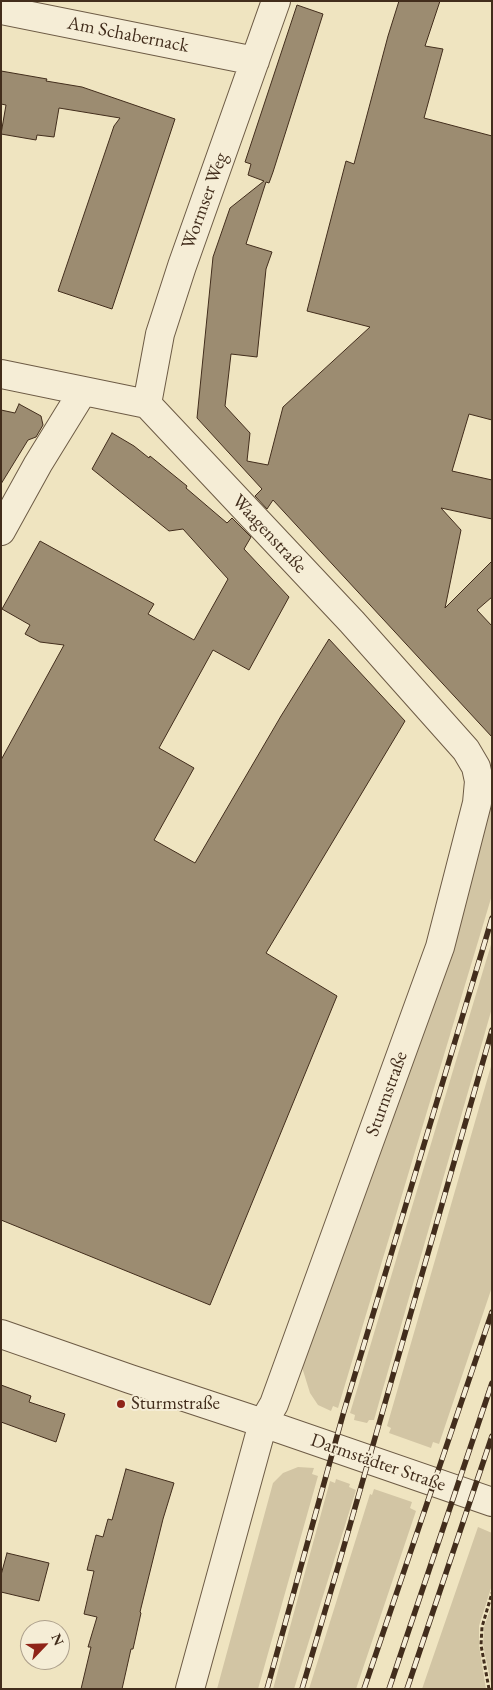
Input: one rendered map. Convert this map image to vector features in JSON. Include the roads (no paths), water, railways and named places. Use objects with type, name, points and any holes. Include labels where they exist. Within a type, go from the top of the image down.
[{"type":"street","name":"Wormser Weg","points":[[147,404],[160,334],[276,1]]},
{"type":"street","name":"Am Schabernack","points":[[1,10],[255,61]]},
{"type":"street","points":[[1,374],[147,404]]},
{"type":"street","points":[[1,531],[38,464],[83,391]]},
{"type":"street","name":"Waagenstraße","points":[[147,404],[352,622],[466,750],[476,767],[479,781]]},
{"type":"street","name":"Sturmstraße","points":[[190,1689],[264,1423],[274,1404],[440,947],[477,803],[479,781]]},
{"type":"street","name":"Darmstädter Straße","points":[[1,1334],[492,1502]]},
{"type":"railway","points":[[267,1689],[344,1411],[492,918]]},
{"type":"railway","points":[[302,1689],[492,1030]]},
{"type":"railway","points":[[364,1689],[492,1312]]},
{"type":"railway","points":[[389,1689],[492,1383]]},
{"type":"railway","points":[[407,1689],[492,1436]]},
{"type":"place","name":"Sturmstraße","points":[[121,1404]]}]
